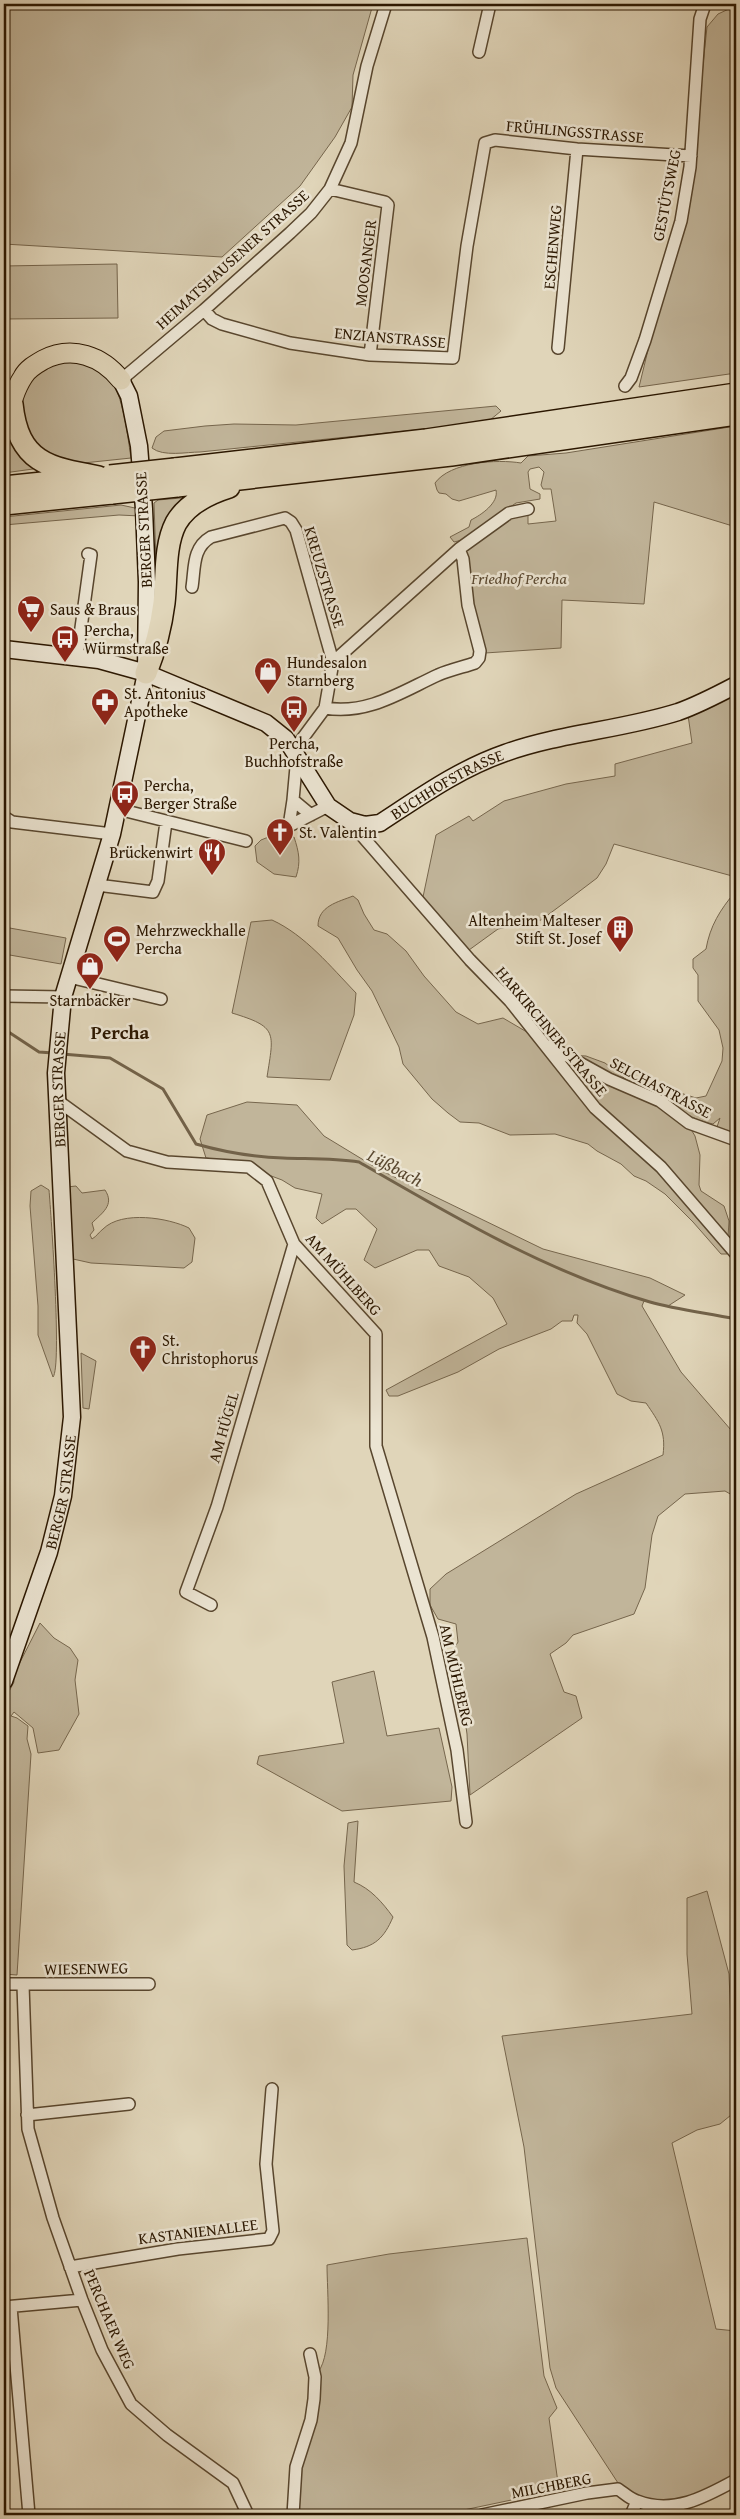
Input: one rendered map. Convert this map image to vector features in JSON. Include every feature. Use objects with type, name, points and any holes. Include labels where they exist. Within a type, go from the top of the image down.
[{"type":"highway","points":[[176,478],[736,394]]},
{"type":"highway","points":[[12,404],[20,439],[35,458],[62,469],[107,482]]},
{"type":"highway","points":[[4,487],[278,475],[451,455],[736,414]]},
{"type":"highway","points":[[146,674],[161,622],[169,556],[176,523],[186,511],[218,491],[278,475]]},
{"type":"highway","points":[[4,504],[107,482]]},
{"type":"main road","points":[[4,431],[12,404],[24,375],[34,365],[50,356],[63,353],[89,356],[109,367],[121,380]]},
{"type":"main road","name":"BERGER STRASSE","points":[[4,1680],[49,1552],[63,1496],[71,1425],[72,1396],[56,1073],[56,1049],[63,997],[112,834],[146,674],[147,582],[144,500],[136,429],[128,396],[121,380]]},
{"type":"main road","points":[[4,649],[99,660],[146,674],[266,723],[286,739],[328,806],[350,822]]},
{"type":"main road","name":"BUCHHOFSTRASSE","points":[[350,822],[365,825],[380,823],[472,766],[505,752],[549,740],[668,715],[707,700],[736,685]]},
{"type":"street","name":"HEIMATSHAUSENER STRASSE","points":[[121,380],[204,310],[311,213],[330,189],[351,142],[367,66],[386,4]]},
{"type":"street","points":[[480,52],[490,4]]},
{"type":"street","name":"GESTÜTSWEG","points":[[625,386],[632,378],[645,340],[681,221],[691,156],[700,19],[705,4]]},
{"type":"street","name":"FRÜHLINGSSTRASSE","points":[[485,142],[495,140],[578,150],[691,156]]},
{"type":"street","name":"ENZIANSTRASSE","points":[[204,310],[212,319],[222,324],[290,343],[370,355],[453,358],[467,246],[485,142]]},
{"type":"street","name":"ESCHENWEG","points":[[558,348],[578,150]]},
{"type":"street","name":"MOOSANGER","points":[[330,189],[385,202],[388,205],[370,355]]},
{"type":"street","name":"KREUZSTRASSE","points":[[333,662],[459,549],[509,513],[528,510]]},
{"type":"street","name":"KREUZSTRASSE","points":[[192,587],[197,550],[203,542],[211,538],[285,518],[291,522],[296,530],[333,662],[326,708],[296,753]]},
{"type":"street","points":[[326,708],[343,711],[363,709],[406,692],[438,675],[475,663],[479,658],[480,651],[468,605],[463,559],[459,549]]},
{"type":"street","points":[[77,657],[91,555],[88,554]]},
{"type":"street","points":[[296,753],[289,826],[328,806]]},
{"type":"street","points":[[293,800],[311,815]]},
{"type":"street","points":[[118,809],[246,841]]},
{"type":"street","points":[[4,817],[12,822],[112,834]]},
{"type":"street","points":[[97,885],[153,892],[158,881],[166,822]]},
{"type":"street","name":"HARKIRCHNER STRASSE","points":[[350,822],[545,1044],[594,1108],[661,1168],[736,1254]]},
{"type":"street","points":[[69,977],[161,999]]},
{"type":"street","points":[[4,996],[63,997]]},
{"type":"street","name":"SELCHASTRASSE","points":[[545,1044],[609,1079],[660,1101],[689,1123],[736,1140]]},
{"type":"street","name":"AM MÜHLBERG","points":[[58,1101],[128,1151],[167,1162],[249,1167],[267,1181],[294,1244],[376,1334],[376,1446],[433,1637],[457,1750],[466,1822]]},
{"type":"street","name":"AM HÜGEL","points":[[211,1605],[186,1592],[216,1507],[294,1244]]},
{"type":"street","name":"WIESENWEG","points":[[4,1984],[149,1984]]},
{"type":"street","name":"PERCHAER WEG","points":[[23,1985],[28,2129],[53,2218],[102,2350],[131,2404],[167,2435],[233,2483],[248,2515]]},
{"type":"street","name":"KASTANIENALLEE","points":[[70,2268],[178,2249],[269,2239],[274,2231],[266,2164],[272,2090]]},
{"type":"street","points":[[27,2115],[129,2104]]},
{"type":"street","points":[[29,2515],[7,2307],[82,2300]]},
{"type":"street","points":[[293,2515],[296,2467],[311,2420],[314,2399],[315,2377],[310,2354]]},
{"type":"street","points":[[631,2515],[637,2501],[670,2507],[687,2503],[736,2480]]},
{"type":"street","name":"MILCHBERG","points":[[482,2515],[587,2493],[618,2489],[637,2501]]},
{"type":"green space","points":[[4,4],[373,4],[353,75],[352,107],[335,137],[300,186],[222,257],[4,244]]},
{"type":"green space","points":[[729,4],[736,4],[736,373],[639,387],[692,169],[707,27],[718,14],[731,8]]},
{"type":"green space","points":[[117,264],[118,318],[4,319],[4,266]]},
{"type":"green space","points":[[58,361],[93,364],[103,369],[111,378],[117,390],[125,420],[131,458],[74,464],[60,462],[23,433],[22,396],[24,389],[35,377]]},
{"type":"green space","points":[[496,406],[501,411],[490,420],[445,427],[200,452],[169,453],[152,448],[156,437],[164,431],[234,424],[296,425]]},
{"type":"green space","points":[[11,423],[33,469],[4,473],[4,448]]},
{"type":"green space","name":"Friedhof Percha","points":[[736,426],[736,527],[654,502],[644,604],[562,600],[561,648],[485,653],[471,605],[465,550],[511,517],[528,514],[528,524],[556,521],[551,489],[543,489],[541,485],[544,472],[539,467],[530,469],[528,472],[530,489],[540,494],[540,499],[516,503],[462,540],[454,542],[450,537],[469,527],[471,520],[492,504],[495,499],[496,490],[459,501],[452,499],[446,494],[439,493],[435,483],[442,476],[462,466],[500,461],[521,463],[528,456],[566,453]]},
{"type":"green space","points":[[181,498],[183,501],[156,562],[154,503],[158,500]]},
{"type":"green space","points":[[121,505],[135,508],[140,516],[119,515],[4,525],[4,517]]},
{"type":"green space","points":[[736,677],[736,877],[614,844],[606,864],[597,878],[541,920],[498,929],[469,950],[423,897],[436,835],[469,816],[473,821],[504,801],[566,784],[615,776],[615,764],[692,743],[686,701]]},
{"type":"green space","points":[[271,836],[294,837],[299,857],[296,877],[274,874],[257,862],[255,846],[261,840]]},
{"type":"green space","points":[[735,892],[736,1137],[716,1130],[720,1118],[713,1124],[699,1120],[672,1105],[663,1094],[671,1090],[696,1098],[706,1096],[722,1061],[723,1048],[719,1030],[698,1001],[698,975],[693,968],[693,959],[706,949],[716,919]]},
{"type":"green space","points":[[353,896],[358,900],[374,930],[387,934],[406,951],[424,976],[456,1012],[478,1024],[503,1018],[566,1055],[586,1056],[605,1063],[647,1096],[686,1121],[695,1136],[700,1155],[699,1185],[701,1191],[724,1206],[729,1221],[727,1254],[721,1254],[665,1194],[646,1181],[634,1176],[621,1164],[588,1144],[555,1134],[510,1135],[479,1123],[460,1122],[432,1099],[403,1064],[399,1047],[372,991],[338,938],[318,926],[321,914],[325,909]]},
{"type":"green space","points":[[272,920],[296,934],[327,962],[356,993],[354,1015],[330,1080],[267,1077],[271,1050],[269,1033],[258,1023],[232,1013],[251,922]]},
{"type":"green space","points":[[4,927],[66,938],[61,964],[4,954]]},
{"type":"green space","points":[[247,1102],[297,1105],[324,1136],[380,1170],[543,1249],[650,1278],[685,1295],[668,1306],[644,1301],[642,1306],[681,1372],[731,1430],[736,1442],[736,1510],[733,1508],[732,1495],[725,1491],[685,1494],[658,1516],[652,1535],[645,1588],[634,1614],[573,1635],[566,1643],[550,1654],[564,1692],[576,1696],[582,1718],[470,1795],[467,1734],[462,1699],[453,1675],[452,1652],[458,1642],[456,1624],[438,1619],[430,1605],[430,1589],[446,1574],[576,1494],[663,1455],[662,1433],[655,1416],[646,1403],[631,1401],[617,1394],[587,1334],[577,1323],[578,1315],[574,1315],[572,1321],[562,1321],[551,1329],[499,1349],[458,1372],[398,1396],[389,1396],[386,1390],[507,1324],[493,1298],[469,1277],[439,1266],[429,1250],[417,1250],[375,1268],[364,1260],[377,1229],[356,1209],[346,1209],[322,1224],[316,1218],[322,1194],[295,1188],[282,1180],[234,1162],[206,1158],[200,1139],[207,1115]]},
{"type":"green space","points":[[41,1185],[49,1190],[52,1228],[56,1320],[53,1377],[38,1335],[38,1306],[30,1206],[31,1191]]},
{"type":"green space","points":[[76,1186],[82,1193],[105,1190],[108,1195],[109,1200],[106,1208],[92,1223],[94,1230],[90,1235],[92,1239],[111,1223],[122,1219],[146,1218],[170,1221],[189,1228],[195,1238],[192,1262],[184,1268],[91,1263],[73,1259],[71,1255],[67,1187]]},
{"type":"green space","points":[[81,1353],[96,1361],[89,1409],[83,1408]]},
{"type":"green space","points":[[40,1623],[54,1638],[70,1648],[78,1660],[75,1680],[79,1714],[59,1750],[38,1753],[33,1728],[14,1712],[11,1716],[28,1726],[27,1739],[31,1754],[17,1975],[4,1974],[4,1701],[14,1682],[13,1676]]},
{"type":"green space","points":[[374,1671],[387,1736],[439,1728],[452,1787],[451,1801],[342,1811],[257,1764],[259,1756],[344,1743],[332,1682]]},
{"type":"green space","points":[[358,1821],[354,1882],[376,1896],[393,1917],[386,1931],[378,1940],[367,1947],[352,1950],[347,1945],[344,1866],[348,1823]]},
{"type":"green space","points":[[707,1891],[729,1974],[732,2049],[736,2060],[736,2111],[720,2124],[697,2130],[672,2143],[716,2329],[736,2331],[736,2475],[706,2490],[678,2499],[664,2501],[649,2499],[634,2493],[618,2483],[556,2388],[550,2368],[524,2147],[502,2036],[692,2014],[687,1954],[687,1898]]},
{"type":"green space","points":[[527,2238],[544,2376],[557,2408],[549,2418],[559,2490],[440,2515],[298,2515],[299,2471],[318,2410],[318,2372],[326,2351],[327,2265],[389,2254]]},
{"type":"waterway","name":"Lüßbach","points":[[4,1029],[39,1052],[53,1053]]},
{"type":"waterway","name":"Lüßbach","points":[[62,1054],[110,1058],[163,1089],[196,1144],[228,1152],[261,1157],[331,1159],[359,1162],[501,1241],[574,1275],[650,1302],[736,1319]]},
{"type":"place","name":"Saus & Braus","points":[[31,633]]},
{"type":"place","name":"Percha, Würmstraße","points":[[65,663]]},
{"type":"place","name":"Hundesalon Starnberg","points":[[268,695]]},
{"type":"place","name":"St. Antonius Apotheke","points":[[105,726]]},
{"type":"place","name":"Percha, Buchhofstraße","points":[[294,733]]},
{"type":"place","name":"Percha, Berger Straße","points":[[125,818]]},
{"type":"place","name":"St. Valentin","points":[[280,856]]},
{"type":"place","name":"Brückenwirt","points":[[212,876]]},
{"type":"place","name":"Altenheim Malteser Stift St. Josef","points":[[620,953]]},
{"type":"place","name":"Mehrzweckhalle Percha","points":[[117,963]]},
{"type":"place","name":"Starnbäcker","points":[[90,990]]},
{"type":"place","name":"St. Christophorus","points":[[143,1373]]},
{"type":"district","name":"Percha","points":[[120,1032]]}]
